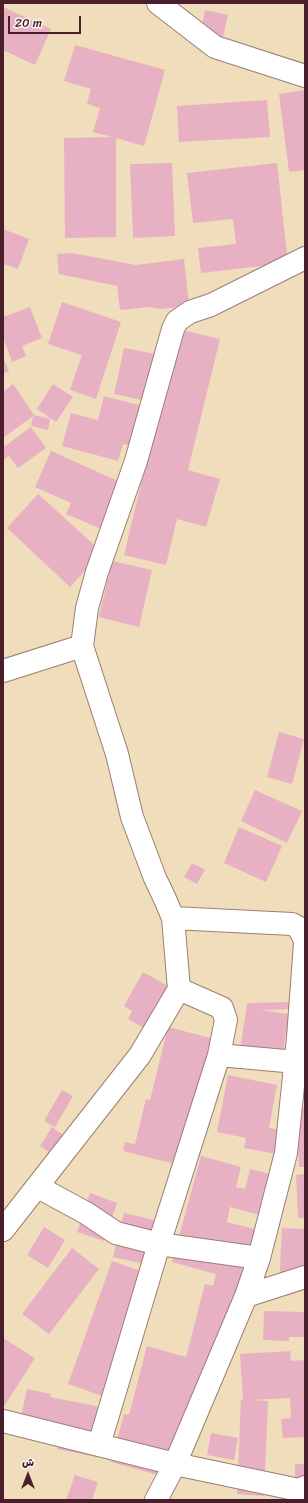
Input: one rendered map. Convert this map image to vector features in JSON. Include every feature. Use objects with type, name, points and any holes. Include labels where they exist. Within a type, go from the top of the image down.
[{"type":"street","points":[[158,3],[215,47],[305,76]]},
{"type":"street","points":[[3,1230],[140,1054],[179,989],[173,918],[154,878],[132,816],[117,754],[82,646],[87,608],[93,586],[136,461],[173,329],[177,321],[190,312],[211,305],[305,258]]},
{"type":"street","points":[[3,671],[82,646]]},
{"type":"street","points":[[173,918],[292,924],[298,927],[305,940]]},
{"type":"street","points":[[156,1500],[175,1464],[246,1296],[259,1258],[286,1153],[296,1062],[305,943]]},
{"type":"street","points":[[99,1445],[159,1244],[219,1054],[226,1020],[222,1008],[179,989]]},
{"type":"street","points":[[219,1054],[296,1062]]},
{"type":"street","points":[[38,1186],[86,1213],[116,1233],[159,1244],[259,1258]]},
{"type":"street","points":[[246,1296],[305,1278]]},
{"type":"street","points":[[3,1421],[175,1464],[262,1492],[299,1490],[305,1487]]},
{"type":"building","points":[[3,7],[51,29],[35,65],[3,50]]},
{"type":"building","points":[[205,10],[228,15],[223,37],[200,33]]},
{"type":"building","points":[[75,45],[165,70],[144,146],[116,138],[116,237],[65,238],[64,138],[112,137],[93,132],[100,108],[87,104],[91,89],[64,81]]},
{"type":"building","points":[[305,90],[305,170],[289,172],[279,94]]},
{"type":"building","points":[[267,100],[270,137],[179,142],[177,106]]},
{"type":"building","points":[[172,163],[175,236],[133,238],[130,164]]},
{"type":"building","points":[[277,163],[288,263],[201,273],[198,248],[236,244],[233,219],[193,223],[187,173]]},
{"type":"building","points":[[3,229],[29,239],[18,269],[3,264]]},
{"type":"building","points":[[72,253],[136,265],[184,259],[189,306],[160,309],[149,307],[120,310],[117,286],[59,274],[57,254]]},
{"type":"building","points":[[62,302],[121,322],[96,399],[70,390],[82,355],[48,344]]},
{"type":"building","points":[[30,307],[42,338],[22,346],[26,356],[12,362],[3,337],[3,317]]},
{"type":"building","points":[[178,329],[220,339],[188,470],[220,479],[206,527],[177,519],[166,565],[124,555]]},
{"type":"building","points":[[124,348],[161,355],[156,382],[146,380],[142,400],[114,394]]},
{"type":"building","points":[[3,357],[9,371],[3,374]]},
{"type":"building","points":[[13,384],[34,415],[50,419],[48,430],[31,426],[33,416],[3,438],[3,392]]},
{"type":"building","points":[[53,384],[73,397],[56,422],[37,409]]},
{"type":"building","points":[[104,396],[142,406],[131,446],[123,444],[118,461],[62,446],[71,413],[98,420]]},
{"type":"building","points":[[31,427],[46,448],[18,468],[9,456],[3,460],[3,443],[5,446]]},
{"type":"building","points":[[51,451],[127,485],[106,531],[66,514],[71,503],[35,487]]},
{"type":"building","points":[[38,494],[102,552],[70,587],[7,528]]},
{"type":"building","points":[[112,561],[152,570],[139,627],[99,617]]},
{"type":"building","points":[[279,732],[304,739],[292,784],[267,777]]},
{"type":"building","points":[[255,790],[302,811],[287,843],[241,821]]},
{"type":"building","points":[[239,827],[282,846],[266,882],[224,863]]},
{"type":"building","points":[[192,863],[205,870],[197,884],[184,877]]},
{"type":"building","points":[[143,972],[175,990],[151,1032],[128,1019],[132,1011],[124,1006]]},
{"type":"building","points":[[294,1002],[294,1009],[260,1010],[289,1014],[282,1058],[240,1052],[247,1003]]},
{"type":"building","points":[[168,1027],[218,1040],[187,1167],[123,1151],[125,1142],[135,1144],[146,1099],[150,1100]]},
{"type":"building","points":[[228,1075],[277,1085],[269,1128],[280,1130],[276,1154],[244,1148],[246,1138],[217,1132]]},
{"type":"building","points":[[62,1090],[73,1096],[55,1127],[44,1121]]},
{"type":"building","points":[[305,1108],[305,1167],[299,1167],[296,1109]]},
{"type":"building","points":[[52,1127],[79,1146],[66,1163],[40,1146]]},
{"type":"building","points":[[201,1156],[241,1167],[236,1187],[245,1189],[250,1169],[278,1176],[267,1217],[230,1207],[227,1222],[266,1232],[255,1273],[243,1269],[239,1286],[237,1286],[197,1436],[169,1478],[111,1462],[124,1414],[129,1415],[147,1346],[186,1357],[205,1284],[213,1286],[216,1274],[172,1262]]},
{"type":"building","points":[[305,1174],[305,1218],[298,1218],[296,1175]]},
{"type":"building","points":[[90,1193],[117,1203],[104,1241],[77,1232]]},
{"type":"building","points":[[124,1213],[163,1222],[153,1266],[113,1257]]},
{"type":"building","points":[[44,1227],[65,1240],[48,1268],[27,1255]]},
{"type":"building","points":[[282,1228],[305,1229],[305,1290],[279,1289]]},
{"type":"building","points":[[72,1248],[99,1269],[49,1334],[22,1314]]},
{"type":"building","points":[[112,1261],[153,1275],[108,1398],[68,1384]]},
{"type":"building","points":[[264,1311],[305,1312],[305,1337],[289,1337],[289,1341],[263,1340]]},
{"type":"building","points":[[3,1338],[35,1358],[5,1405],[3,1404]]},
{"type":"building","points":[[290,1351],[291,1361],[305,1360],[305,1437],[283,1438],[281,1419],[291,1418],[290,1398],[251,1400],[268,1401],[264,1496],[237,1494],[241,1400],[243,1400],[240,1354]]},
{"type":"building","points":[[27,1389],[51,1394],[50,1397],[106,1408],[96,1457],[57,1449],[61,1428],[17,1436]]},
{"type":"building","points":[[211,1433],[238,1438],[234,1460],[207,1455]]},
{"type":"building","points":[[295,1464],[305,1464],[305,1485],[295,1484]]},
{"type":"building","points":[[75,1475],[98,1482],[92,1500],[66,1500]]}]
